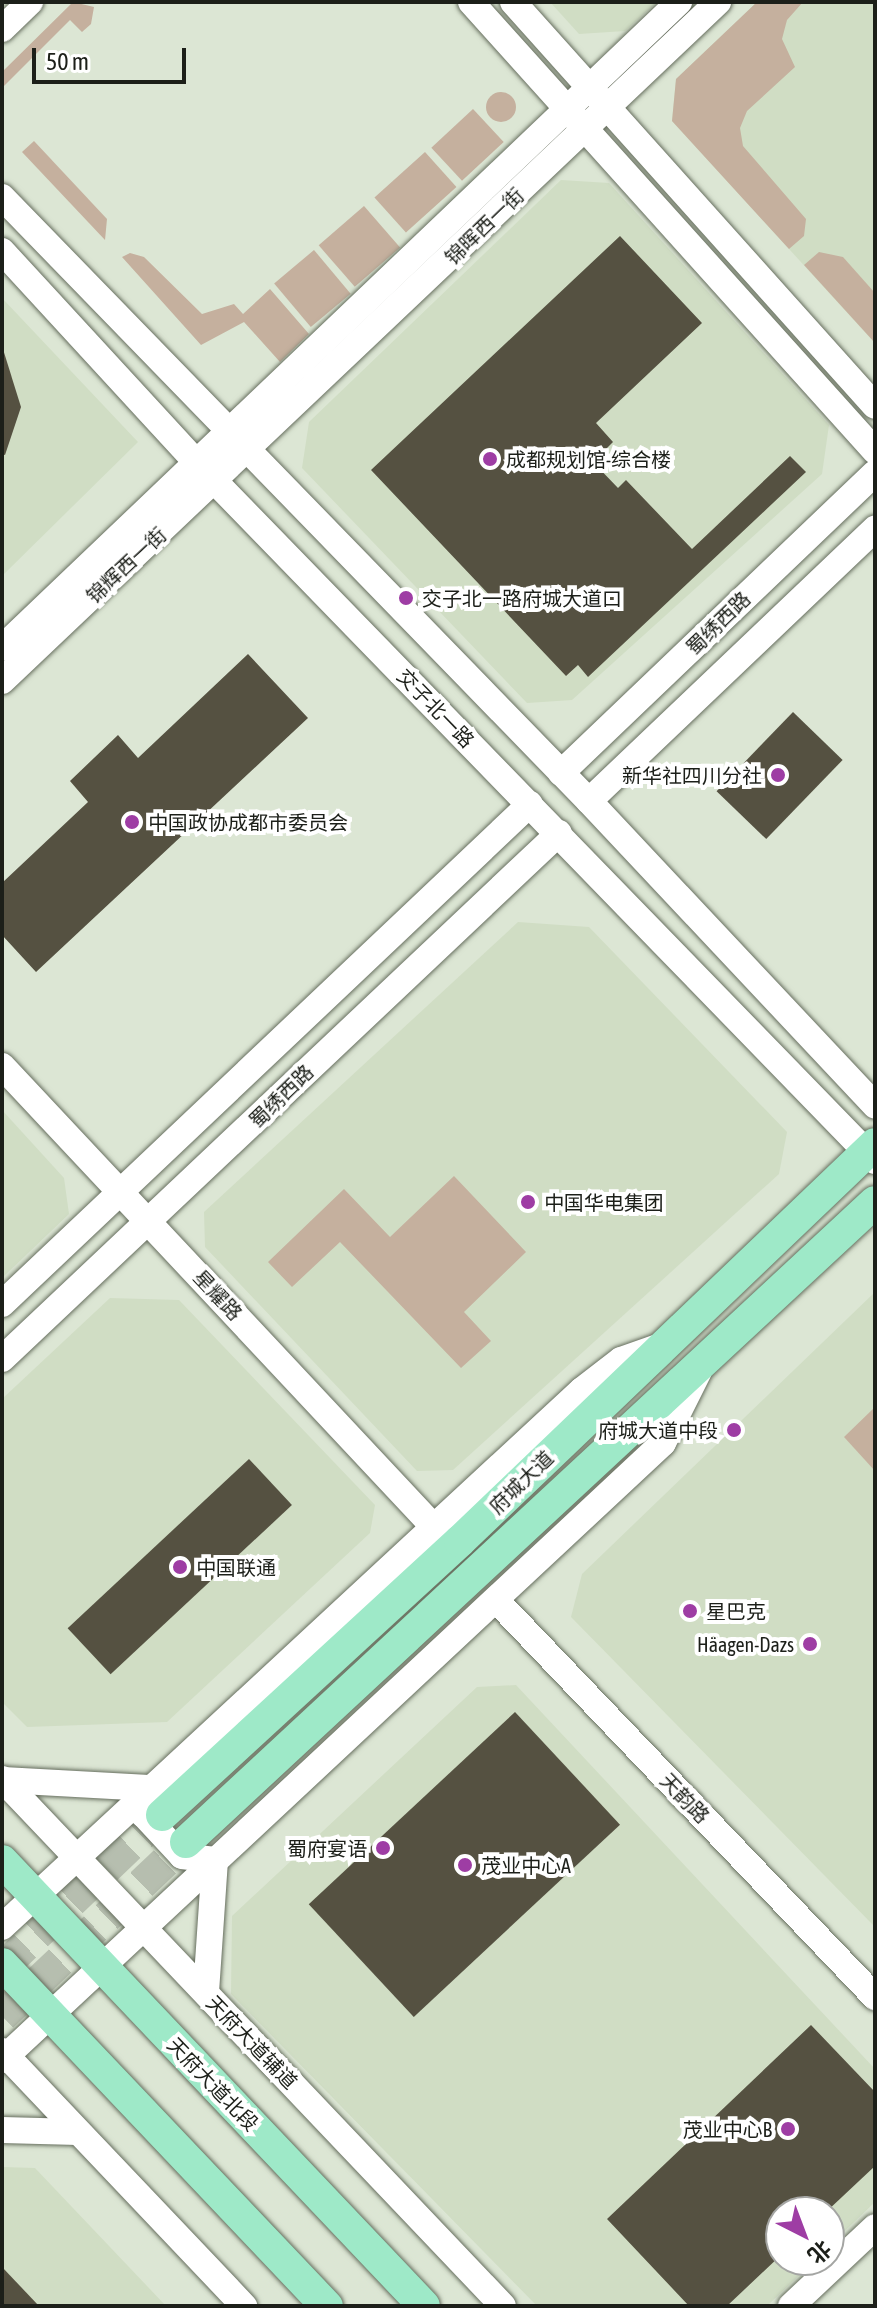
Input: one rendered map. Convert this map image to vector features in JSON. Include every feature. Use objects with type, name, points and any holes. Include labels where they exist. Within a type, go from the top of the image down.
[{"type":"main road","name":"府城大道","points":[[156,1801],[664,1345],[872,1152]]},
{"type":"main road","name":"府城大道","points":[[186,1842],[875,1202]]},
{"type":"main road","name":"天府大道北段","points":[[2,1861],[424,2306]]},
{"type":"main road","points":[[2,1964],[327,2306]]},
{"type":"street","points":[[2,29],[30,2]]},
{"type":"street","points":[[471,2],[875,451]]},
{"type":"street","points":[[513,2],[875,406]]},
{"type":"street","name":"锦晖西一街","points":[[240,440],[567,108],[679,2]]},
{"type":"street","name":"锦晖西一街","points":[[240,440],[586,129],[718,2]]},
{"type":"street","points":[[2,197],[589,801],[875,1106]]},
{"type":"street","name":"交子北一路","points":[[2,251],[206,472],[872,1152]]},
{"type":"street","name":"锦辉西一街","points":[[2,681],[240,440]]},
{"type":"street","name":"锦辉西一街","points":[[2,648],[206,472]]},
{"type":"street","name":"蜀绣西路","points":[[561,773],[875,473]]},
{"type":"street","name":"蜀绣西路","points":[[589,801],[875,529]]},
{"type":"street","name":"蜀绣西路","points":[[2,1304],[530,804]]},
{"type":"street","name":"蜀绣西路","points":[[2,1359],[559,833]]},
{"type":"street","name":"星耀路","points":[[2,1066],[432,1525]]},
{"type":"street","points":[[215,1860],[182,1856],[143,1814],[432,1525],[582,1390],[621,1360],[664,1345]]},
{"type":"street","points":[[244,2306],[3,2056],[663,1443],[704,1362]]},
{"type":"street","name":"天韵路","points":[[496,1600],[875,1997]]},
{"type":"street","points":[[2,1780],[156,1801]]},
{"type":"street","name":"天府大道辅道","points":[[2,1780],[503,2306]]},
{"type":"street","points":[[2,1927],[76,1857],[156,1801]]},
{"type":"street","points":[[206,1993],[215,1860]]},
{"type":"street","points":[[2,2130],[78,2132]]},
{"type":"street","points":[[791,2306],[875,2227]]},
{"type":"shaded area","points":[[73,2],[94,7],[91,24],[82,32],[70,20],[4,86],[2,103],[2,72]]},
{"type":"shaded area","points":[[550,2],[657,2],[625,31],[579,34]]},
{"type":"shaded area","points":[[757,2],[875,2],[875,343],[672,121],[676,79]]},
{"type":"shaded area","points":[[757,2],[803,2],[787,20],[782,39],[795,67],[747,111],[740,128],[743,146],[806,219],[804,236],[789,249],[672,121],[676,79]]},
{"type":"shaded area","points":[[501,92],[512,96],[516,107],[512,118],[501,122],[490,118],[486,107],[490,96]]},
{"type":"shaded area","points":[[473,109],[504,142],[462,181],[431,148]]},
{"type":"shaded area","points":[[34,141],[107,219],[105,240],[22,152]]},
{"type":"shaded area","points":[[425,152],[456,187],[406,232],[374,198]]},
{"type":"shaded area","points":[[561,180],[609,183],[829,425],[822,474],[572,700],[527,703],[302,468],[309,422]]},
{"type":"shaded area","points":[[364,206],[400,248],[355,287],[319,245]]},
{"type":"shaded area","points":[[314,250],[351,294],[311,327],[274,283]]},
{"type":"shaded area","points":[[819,252],[843,257],[875,293],[875,343],[804,265]]},
{"type":"shaded area","points":[[130,253],[144,257],[202,314],[234,304],[243,314],[270,289],[309,334],[280,362],[244,322],[201,345],[122,257]]},
{"type":"shaded area","points":[[2,298],[138,442],[2,576]]},
{"type":"shaded area","points":[[518,922],[589,927],[787,1132],[779,1174],[453,1470],[417,1471],[205,1247],[204,1212]]},
{"type":"shaded area","points":[[2,1110],[64,1178],[69,1214],[2,1278]]},
{"type":"shaded area","points":[[454,1176],[526,1252],[464,1312],[491,1341],[461,1368],[340,1242],[292,1287],[268,1262],[344,1189],[390,1237]]},
{"type":"shaded area","points":[[875,1292],[875,1927],[571,1617],[582,1574]]},
{"type":"shaded area","points":[[110,1298],[179,1300],[375,1505],[370,1533],[167,1722],[27,1727],[2,1702],[2,1399]]},
{"type":"shaded area","points":[[875,1407],[875,1471],[844,1437]]},
{"type":"shaded area","points":[[516,1685],[875,2069],[875,2202],[845,2231],[845,2196],[765,2196],[765,2276],[798,2276],[767,2306],[537,2306],[231,1994],[232,1916],[477,1687]]},
{"type":"shaded area","points":[[2,2167],[35,2168],[166,2306],[2,2306]]},
{"type":"building","name":"成都规划馆-综合楼","points":[[620,236],[702,323],[596,423],[613,442],[593,462],[618,488],[626,480],[692,549],[790,456],[806,472],[588,677],[578,665],[566,676],[371,470]]},
{"type":"building","points":[[2,346],[21,407],[5,455],[2,454]]},
{"type":"building","name":"中国政协成都市委员会","points":[[248,654],[308,718],[36,972],[2,935],[2,883],[88,802],[70,781],[118,735],[138,758]]},
{"type":"building","name":"新华社四川分社","points":[[793,712],[843,760],[766,839],[717,791]]},
{"type":"building","name":"中国联通","points":[[249,1459],[292,1505],[111,1674],[68,1628]]},
{"type":"building","name":"茂业中心A","points":[[515,1712],[620,1825],[414,2017],[309,1904]]},
{"type":"building","name":"茂业中心B","points":[[811,2025],[875,2092],[875,2166],[843,2196],[765,2196],[765,2270],[727,2306],[689,2306],[607,2219]]},
{"type":"building","points":[[2,2267],[39,2306],[2,2306]]},
{"type":"tunnel","points":[[2,1968],[162,1815]]},
{"type":"tunnel","points":[[2,2016],[186,1842]]},
{"type":"place","name":"成都规划馆-综合楼","points":[[490,459]]},
{"type":"place","name":"交子北一路府城大道口","points":[[406,598]]},
{"type":"place","name":"新华社四川分社","points":[[778,775]]},
{"type":"place","name":"中国政协成都市委员会","points":[[132,822]]},
{"type":"place","name":"中国华电集团","points":[[528,1202]]},
{"type":"place","name":"府城大道中段","points":[[734,1430]]},
{"type":"place","name":"中国联通","points":[[180,1567]]},
{"type":"place","name":"星巴克","points":[[690,1611]]},
{"type":"place","name":"Häagen-Dazs","points":[[810,1644]]},
{"type":"place","name":"蜀府宴语","points":[[383,1848]]},
{"type":"place","name":"茂业中心A","points":[[465,1865]]},
{"type":"place","name":"茂业中心B","points":[[788,2129]]}]
